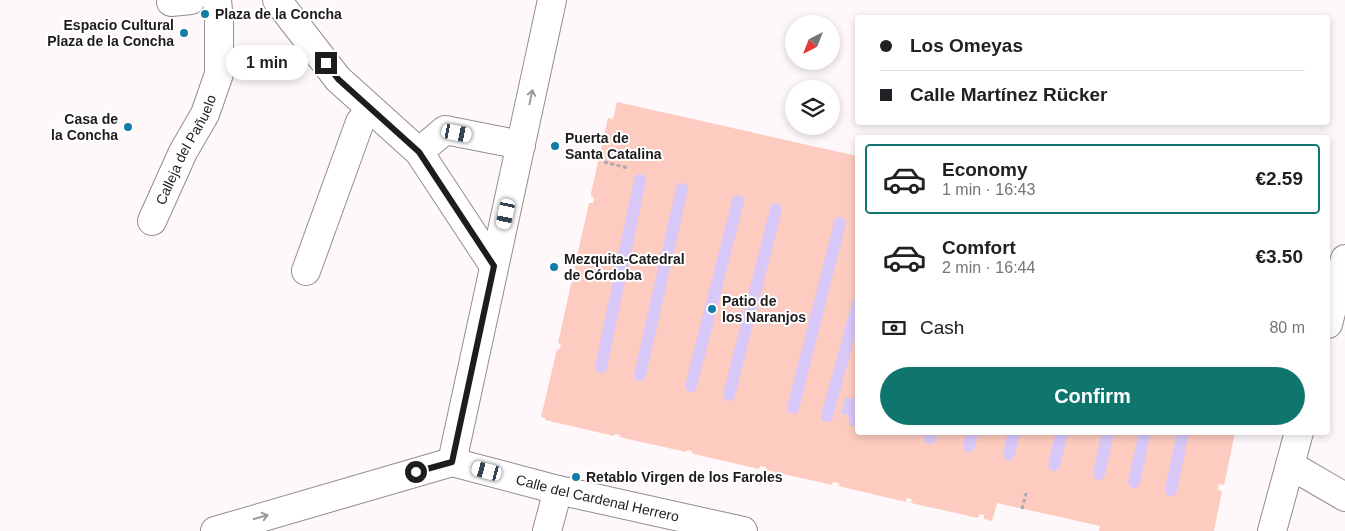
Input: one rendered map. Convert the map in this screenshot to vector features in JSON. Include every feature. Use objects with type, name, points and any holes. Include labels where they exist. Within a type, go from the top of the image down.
[{"type":"street","points":[[277,0],[338,79],[419,152],[494,266]]},
{"type":"street","points":[[214,531],[452,462],[552,0]]},
{"type":"street","name":"Calleja del Pañuelo","points":[[152,221],[183,152],[205,114],[219,74],[218,10]]},
{"type":"street","points":[[306,272],[360,122],[370,109]]},
{"type":"street","points":[[419,152],[445,130],[521,145]]},
{"type":"street","points":[[1330,316],[1345,258]]},
{"type":"street","points":[[1272,531],[1298,435]]},
{"type":"street","name":"Calle del Cardenal Herrero","points":[[452,462],[558,490],[743,531]]},
{"type":"street","points":[[1290,465],[1345,497]]},
{"type":"street","points":[[548,531],[558,490]]},
{"type":"path","points":[[604,162],[628,168]]},
{"type":"path","points":[[1022,510],[1026,493]]},
{"type":"shaded area","name":"Patio de los Naranjos","points":[[617,102],[855,156],[855,435],[1235,435],[1224,485],[1219,484],[1218,490],[1222,491],[1214,531],[1099,531],[1100,526],[997,503],[992,521],[984,519],[984,515],[979,514],[978,518],[911,503],[912,499],[906,498],[906,502],[838,486],[839,483],[833,482],[832,485],[766,470],[766,467],[760,466],[759,469],[694,454],[692,451],[687,450],[686,452],[623,438],[620,435],[614,434],[614,436],[545,420],[545,418],[541,417],[557,349],[559,350],[561,344],[558,343],[573,275],[576,275],[575,265],[589,203],[593,203],[594,198],[591,196],[591,193],[608,118],[613,119]]},
{"type":"shaded area","points":[[855,396],[855,426],[849,425],[850,420],[847,415],[841,414],[845,397],[851,399]]},
{"type":"waterway","points":[[601,367],[640,180]]},
{"type":"waterway","points":[[640,375],[682,189]]},
{"type":"waterway","points":[[691,386],[738,201]]},
{"type":"waterway","points":[[729,395],[776,209]]},
{"type":"waterway","points":[[793,408],[840,223]]},
{"type":"waterway","points":[[827,416],[855,314]]},
{"type":"waterway","points":[[969,446],[971,435]]},
{"type":"waterway","points":[[1009,454],[1013,435]]},
{"type":"waterway","points":[[1054,465],[1061,435]]},
{"type":"waterway","points":[[1099,474],[1107,435]]},
{"type":"waterway","points":[[1134,482],[1144,435]]},
{"type":"waterway","points":[[1171,490],[1182,435]]},
{"type":"place","name":"Plaza de la Concha","points":[[205,14]]},
{"type":"place","name":"Espacio Cultural Plaza de la Concha","points":[[184,33]]},
{"type":"place","name":"Casa de la Concha","points":[[128,127]]},
{"type":"place","name":"Puerta de Santa Catalina","points":[[555,146]]},
{"type":"place","name":"Mezquita-Catedral de Córdoba","points":[[554,267]]},
{"type":"place","name":"Patio de los Naranjos","points":[[712,309]]},
{"type":"place","name":"Retablo Virgen de los Faroles","points":[[576,477]]},
{"type":"route","points":[[326,63],[338,79],[419,152],[494,266],[452,462],[416,472]]}]
